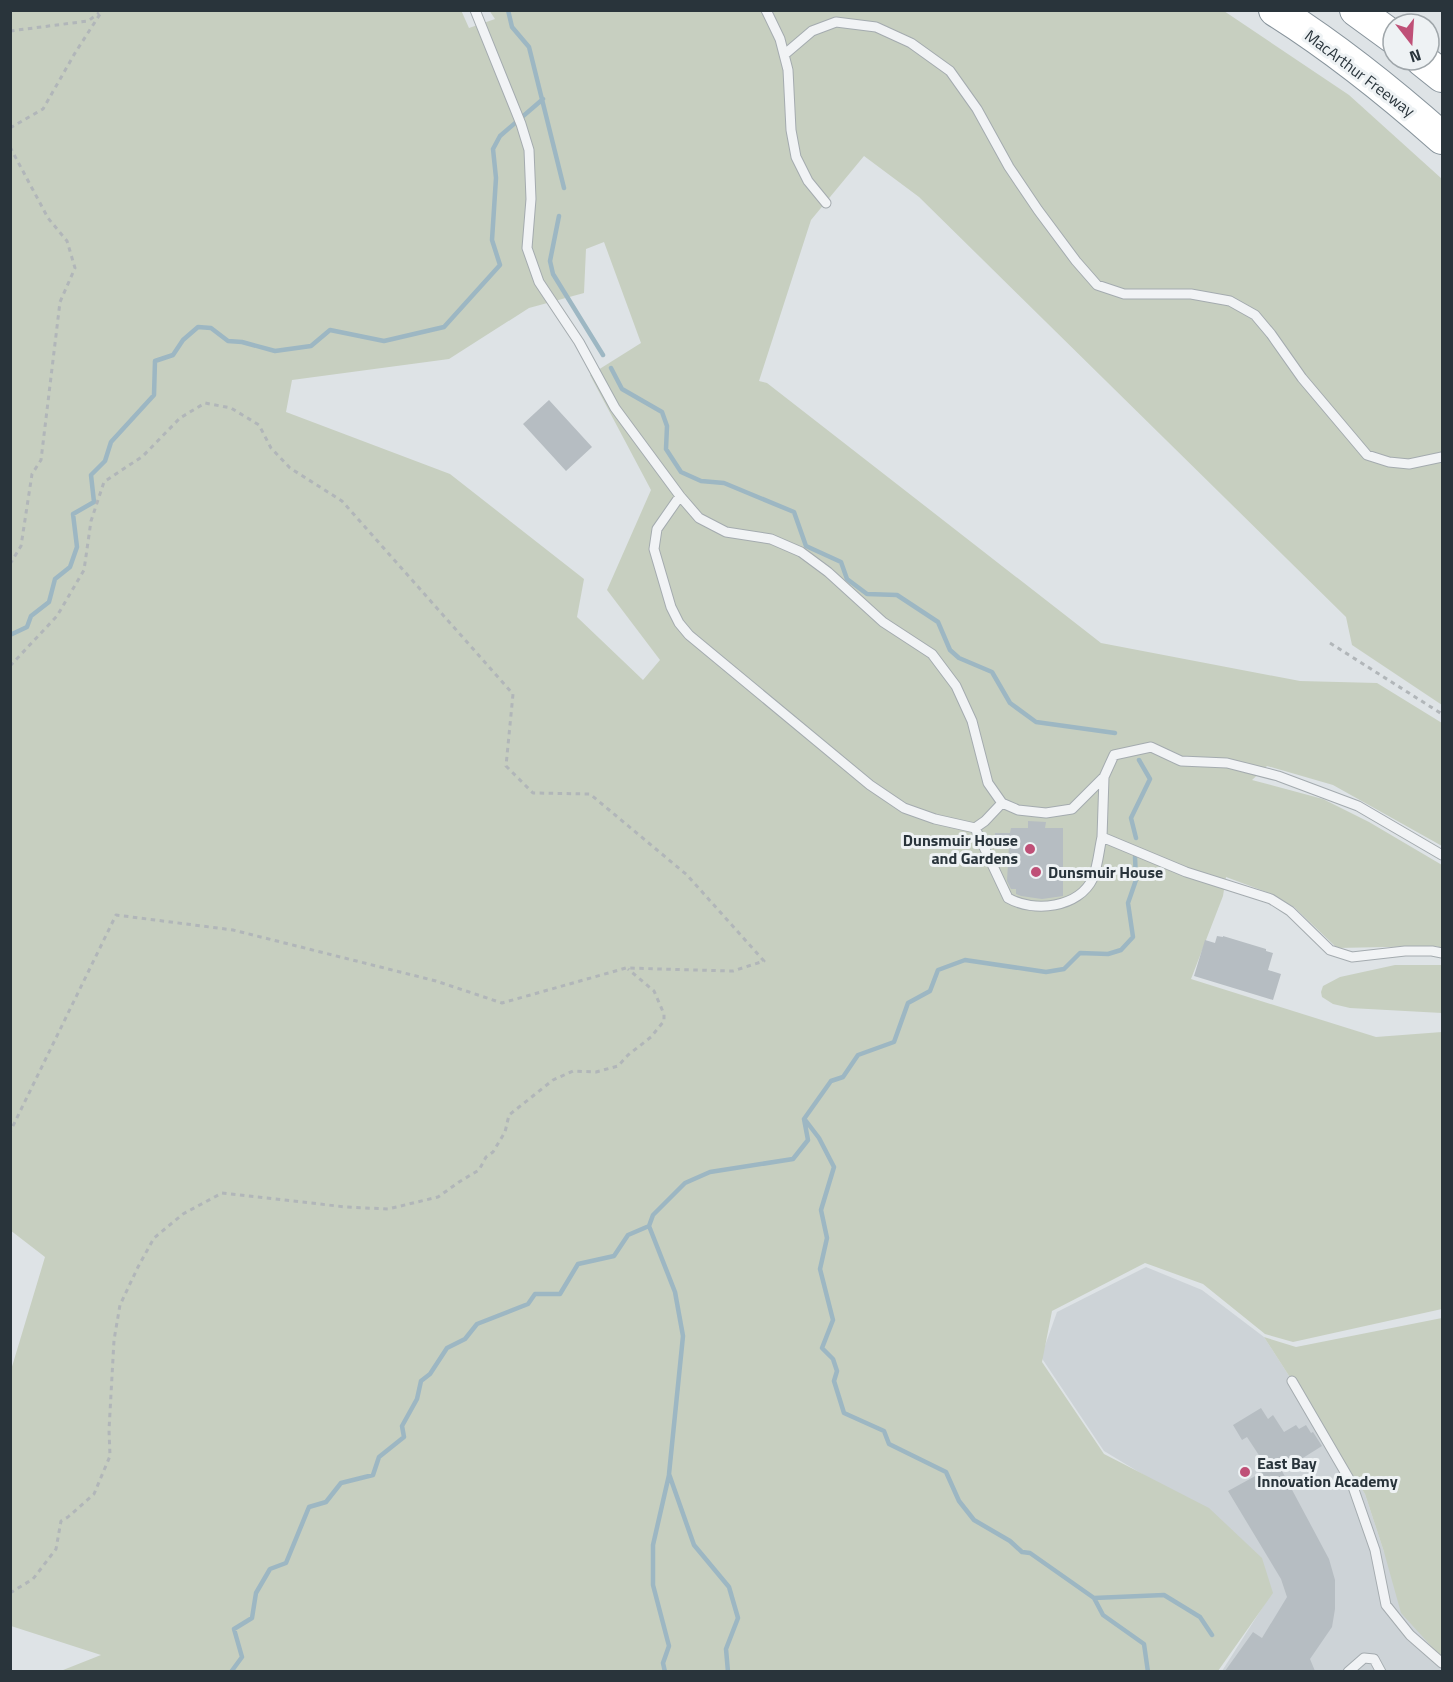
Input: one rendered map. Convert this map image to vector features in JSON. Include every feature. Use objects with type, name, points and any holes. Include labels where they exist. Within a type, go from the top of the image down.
[{"type":"highway","name":"MacArthur Freeway","points":[[1275,10],[1379,86],[1443,138]]},
{"type":"highway","points":[[1356,10],[1381,29]]},
{"type":"lane","points":[[475,10],[521,123],[529,150],[531,199],[527,248],[539,282],[579,342],[615,408],[699,518],[726,532],[771,539],[801,552],[828,572],[883,622],[932,654],[956,686],[972,722],[988,783],[1002,803],[1018,810],[1046,813],[1072,809],[1104,777],[1114,755],[1151,747],[1181,761],[1227,763],[1278,776],[1358,806],[1443,855]]},
{"type":"lane","points":[[766,13],[785,54],[791,130],[796,157],[808,181],[826,203]]},
{"type":"lane","points":[[785,54],[812,31],[836,22],[876,27],[911,44],[950,71],[977,109],[1009,167],[1032,202],[1097,285],[1124,294],[1191,294],[1230,301],[1254,315],[1271,334],[1302,378],[1367,455],[1389,462],[1409,464],[1443,457]]},
{"type":"lane","points":[[680,496],[657,529],[654,549],[671,607],[679,623],[689,635],[870,784],[904,808],[935,819],[975,828],[1002,803]]},
{"type":"lane","points":[[975,828],[1008,898],[1018,904],[1040,906],[1069,901],[1085,890],[1093,877],[1102,837],[1104,777]]},
{"type":"lane","points":[[1102,837],[1186,872],[1271,899],[1290,911],[1330,950],[1352,957],[1405,951],[1443,953]]},
{"type":"lane","points":[[1292,1381],[1352,1484],[1375,1550],[1386,1605],[1410,1635],[1443,1663]]},
{"type":"lane","points":[[1348,1671],[1364,1658],[1374,1659],[1381,1671]]},
{"type":"path","points":[[10,31],[88,21],[102,11]]},
{"type":"path","points":[[10,128],[43,108],[102,11]]},
{"type":"path","points":[[10,147],[48,218],[67,241],[75,268],[60,302],[41,460],[32,474],[21,546],[10,564]]},
{"type":"path","points":[[10,666],[57,616],[84,570],[91,521],[104,482],[143,456],[180,418],[205,403],[231,408],[259,424],[271,448],[290,468],[342,501],[513,694],[506,766],[533,793],[590,794],[687,875],[764,961],[733,971],[626,968],[502,1003],[436,981],[233,930],[116,915],[10,1132]]},
{"type":"path","points":[[1330,643],[1443,714]]},
{"type":"path","points":[[10,1593],[33,1579],[56,1550],[61,1521],[94,1494],[103,1476],[110,1456],[109,1430],[114,1340],[120,1305],[154,1238],[183,1214],[222,1193],[346,1207],[388,1209],[438,1197],[479,1170],[505,1132],[509,1115],[553,1080],[573,1071],[596,1072],[618,1066],[628,1055],[651,1038],[664,1021],[664,1014],[654,991],[626,968]]},
{"type":"shaded area","name":"East Bay Innovation Academy","points":[[1146,1267],[1202,1290],[1264,1337],[1365,1494],[1384,1552],[1442,1658],[1442,1671],[1222,1671],[1266,1602],[1187,1501],[1104,1451],[1041,1357],[1057,1312]]},
{"type":"green space","points":[[461,10],[469,28],[495,19],[489,10],[1224,11],[1349,95],[1442,179],[1442,705],[1352,645],[1346,617],[919,197],[864,156],[811,220],[759,381],[767,383],[1101,643],[1300,681],[1377,683],[1442,723],[1442,846],[1333,785],[1267,766],[1252,780],[1323,799],[1369,822],[1442,865],[1442,948],[1436,946],[1337,948],[1294,907],[1269,893],[1226,877],[1223,896],[1191,979],[1376,1037],[1442,1032],[1442,1309],[1293,1342],[1265,1334],[1203,1284],[1145,1263],[1052,1311],[1042,1362],[1104,1454],[1209,1508],[1262,1558],[1273,1593],[1218,1671],[58,1672],[101,1655],[11,1626],[11,1370],[45,1257],[10,1230],[11,11]],"holes":[[[604,242],[641,343],[590,375],[651,490],[607,590],[660,660],[643,680],[577,617],[584,579],[450,474],[286,412],[292,380],[449,359],[529,308],[584,293],[586,249]]]},
{"type":"green space","points":[[1395,965],[1442,965],[1442,1013],[1350,1008],[1333,1004],[1322,997],[1323,986],[1340,977]]},
{"type":"green space","points":[[1442,1318],[1442,1658],[1401,1613],[1365,1494],[1264,1337],[1296,1347]]},
{"type":"building","points":[[549,400],[592,447],[566,471],[523,424]]},
{"type":"building","name":"Dunsmuir House","points":[[1028,821],[1046,822],[1045,828],[1063,828],[1063,896],[1042,899],[1021,896],[1016,894],[1016,889],[1011,889],[1007,881],[1009,845],[994,845],[995,833],[1010,833],[1011,828],[1028,828]]},
{"type":"building","points":[[1217,936],[1273,953],[1268,970],[1281,974],[1273,1000],[1194,976],[1205,940],[1215,943]]},
{"type":"building","points":[[1261,1408],[1268,1419],[1273,1415],[1284,1432],[1296,1425],[1299,1429],[1306,1425],[1322,1446],[1282,1471],[1329,1559],[1335,1580],[1335,1609],[1332,1627],[1310,1659],[1315,1671],[1225,1671],[1253,1632],[1262,1638],[1287,1597],[1281,1579],[1228,1491],[1268,1469],[1247,1437],[1242,1440],[1233,1425]]},
{"type":"waterway","points":[[508,10],[512,27],[529,47],[564,188]]},
{"type":"waterway","points":[[10,635],[27,627],[31,616],[49,602],[55,579],[70,567],[77,547],[73,514],[94,502],[91,475],[105,461],[111,442],[154,395],[155,361],[173,355],[183,340],[198,327],[211,328],[228,341],[242,342],[275,351],[311,346],[330,330],[384,341],[444,327],[500,265],[492,240],[496,178],[493,149],[500,136],[543,99]]},
{"type":"waterway","points":[[559,216],[550,261],[553,274],[603,355]]},
{"type":"waterway","points":[[611,368],[622,389],[662,412],[667,426],[666,449],[681,472],[701,481],[724,483],[794,512],[806,546],[841,562],[847,579],[867,594],[897,595],[938,622],[950,650],[959,658],[992,672],[1010,703],[1036,722],[1115,733]]},
{"type":"waterway","points":[[1136,838],[1131,818],[1150,779],[1139,760]]},
{"type":"waterway","points":[[231,1672],[242,1657],[234,1629],[252,1618],[256,1593],[270,1569],[286,1563],[309,1507],[326,1502],[341,1483],[373,1475],[379,1457],[404,1437],[402,1426],[417,1399],[421,1381],[430,1374],[447,1348],[465,1339],[477,1324],[528,1304],[535,1294],[560,1294],[578,1264],[614,1256],[628,1235],[649,1226],[653,1215],[685,1183],[710,1172],[793,1159],[808,1140],[804,1119],[831,1081],[843,1077],[858,1055],[894,1042],[908,1003],[930,991],[938,970],[965,960],[1046,972],[1064,969],[1080,953],[1108,954],[1121,950],[1133,937],[1128,903],[1136,880],[1135,857]]},
{"type":"waterway","points":[[806,1121],[819,1138],[834,1167],[821,1210],[827,1238],[820,1269],[833,1320],[822,1348],[833,1359],[837,1371],[834,1381],[844,1413],[884,1431],[889,1444],[946,1472],[959,1501],[974,1520],[1010,1541],[1022,1552],[1030,1553],[1094,1598],[1103,1615],[1144,1644],[1148,1672]]},
{"type":"waterway","points":[[649,1226],[675,1292],[683,1336],[669,1474],[694,1545],[729,1587],[738,1618],[726,1649],[728,1672]]},
{"type":"waterway","points":[[665,1672],[663,1663],[669,1646],[653,1585],[653,1545],[669,1475]]},
{"type":"waterway","points":[[1094,1598],[1164,1595],[1200,1617],[1212,1635]]},
{"type":"place","name":"Dunsmuir House and Gardens","points":[[1030,849]]},
{"type":"place","name":"Dunsmuir House","points":[[1036,872]]},
{"type":"place","name":"East Bay Innovation Academy","points":[[1245,1472]]}]
